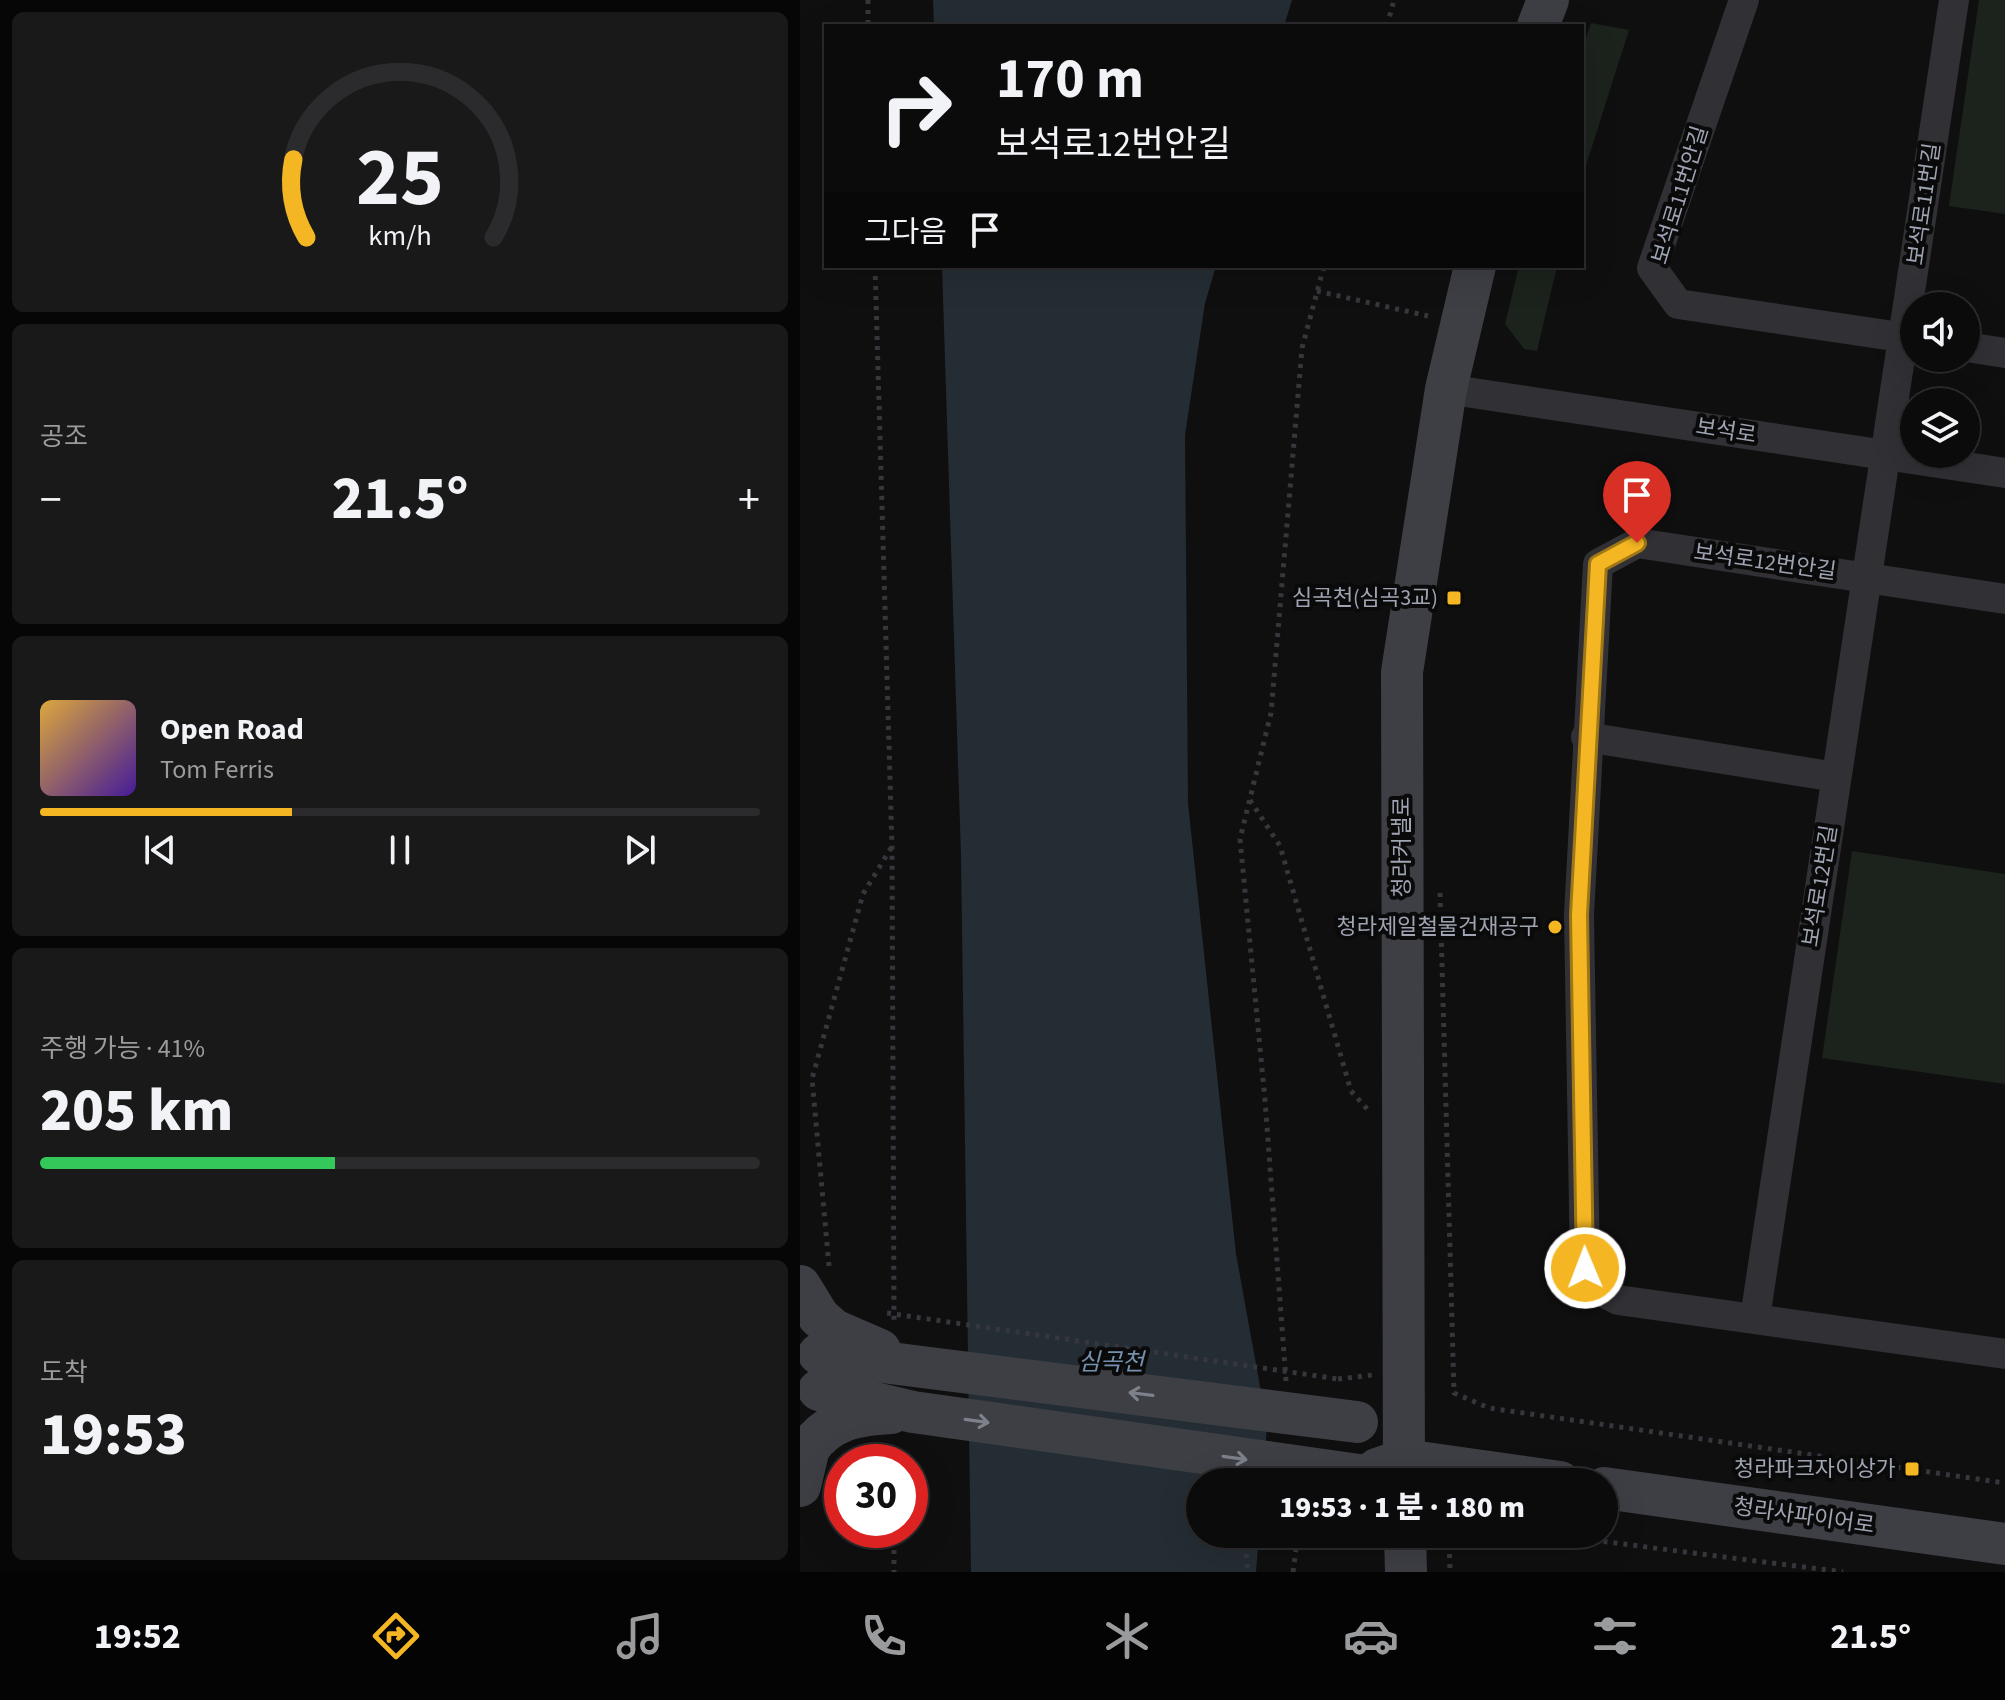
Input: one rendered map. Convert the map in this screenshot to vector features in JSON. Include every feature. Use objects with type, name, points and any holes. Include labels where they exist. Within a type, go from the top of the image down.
[{"type":"street","points":[[1539,24],[1548,0]]},
{"type":"street","name":"보석로11번안길","points":[[1744,0],[1652,268],[1678,304],[1900,337]]},
{"type":"street","name":"보석로11번길","points":[[1915,292],[1954,0]]},
{"type":"street","name":"청라커낼로","points":[[1404,1468],[1402,672],[1446,389],[1475,268]]},
{"type":"street","points":[[1980,349],[2005,353]]},
{"type":"street","name":"보석로11번길","points":[[1887,455],[1903,372]]},
{"type":"street","name":"보석로","points":[[1446,389],[2005,473]]},
{"type":"street","name":"보석로12번길","points":[[1755,1318],[1887,455]]},
{"type":"street","name":"보석로12번안길","points":[[1867,577],[1637,543],[1598,564],[1586,737],[1579,915],[1585,1268],[1599,1290],[1618,1300],[2005,1354]]},
{"type":"street","points":[[1867,577],[2005,599]]},
{"type":"street","points":[[1586,737],[1836,777]]},
{"type":"street","points":[[812,1338],[1357,1422],[1401,1468]]},
{"type":"street","points":[[812,1338],[903,1421]]},
{"type":"street","points":[[805,1467],[823,1430],[857,1415],[1300,1468]]},
{"type":"street","name":"청라사파이어로","points":[[1618,1490],[2005,1544]]},
{"type":"street","points":[[1405,1548],[1406,1572]]},
{"type":"path","points":[[868,0],[868,24]]},
{"type":"path","points":[[1388,24],[1394,0]]},
{"type":"path","points":[[875,268],[904,1350]]},
{"type":"path","points":[[1287,1387],[1265,1100],[1240,839],[1271,713],[1302,348],[1323,268]]},
{"type":"path","points":[[1317,291],[1428,316]]},
{"type":"path","points":[[1250,799],[1280,846],[1351,1091],[1403,1148]]},
{"type":"path","points":[[812,1338],[812,1079],[863,894],[892,848]]},
{"type":"path","points":[[874,1311],[1338,1379]]},
{"type":"path","points":[[898,1444],[903,1421]]},
{"type":"path","points":[[1618,1543],[1843,1572]]},
{"type":"path","points":[[894,1548],[894,1572]]},
{"type":"path","points":[[1245,1548],[1248,1572]]},
{"type":"path","points":[[1293,1572],[1296,1548]]},
{"type":"path","points":[[1449,1548],[1450,1572]]},
{"type":"shaded area","points":[[1979,0],[2005,0],[2005,214],[1949,206]]},
{"type":"shaded area","points":[[1591,23],[1629,30],[1584,172],[1584,45]]},
{"type":"shaded area","points":[[1519,268],[1557,268],[1537,351],[1524,349],[1505,324]]},
{"type":"shaded area","points":[[1852,851],[2005,874],[2005,1084],[1822,1058]]},
{"type":"water","points":[[933,0],[1292,0],[1285,24],[934,24]]},
{"type":"water","name":"심곡천","points":[[942,268],[1215,268],[1205,303],[1185,435],[1188,803],[1236,1254],[1267,1425],[1264,1468],[1186,1468],[1186,1548],[1258,1548],[1256,1572],[971,1572],[961,855]]},
{"type":"place","name":"심곡천(심곡3교)","points":[[1454,598]]},
{"type":"place","name":"청라제일철물건재공구","points":[[1555,927]]},
{"type":"place","name":"청라파크자이상가","points":[[1912,1469]]},
{"type":"route","points":[[1585,1268],[1579,915],[1586,737],[1598,564],[1637,543]]}]
